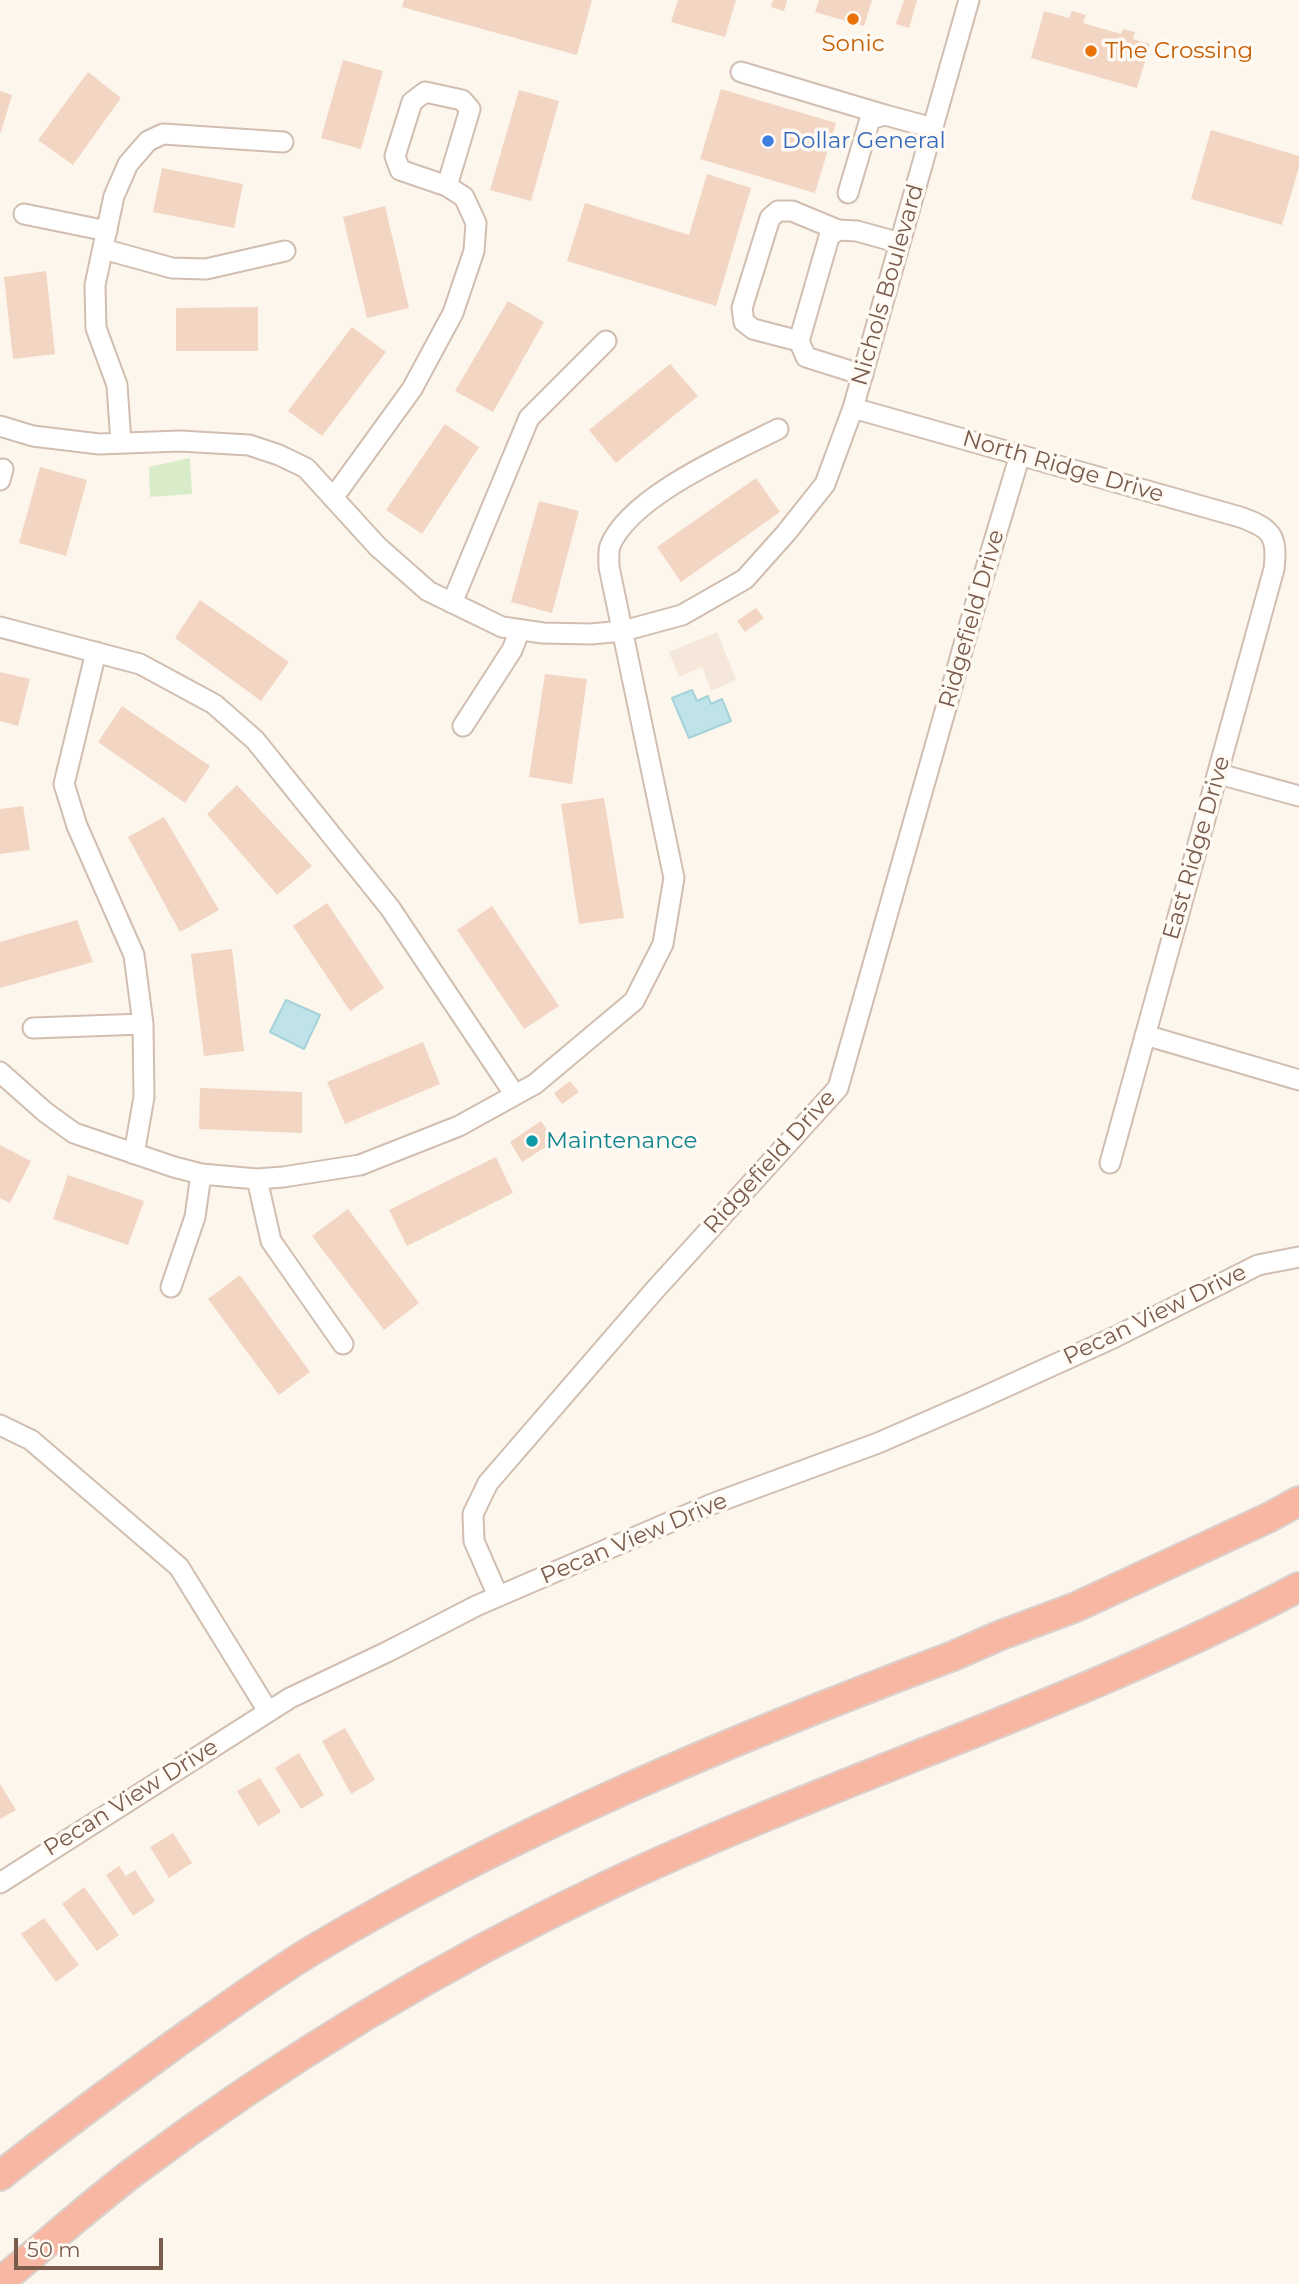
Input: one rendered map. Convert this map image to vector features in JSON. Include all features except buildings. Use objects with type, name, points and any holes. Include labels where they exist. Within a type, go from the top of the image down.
[{"type":"highway","points":[[0,2176],[82,2111],[233,2002],[299,1959],[508,1843],[648,1778],[1076,1606],[1299,1501]]},
{"type":"highway","points":[[0,2282],[129,2176],[251,2088],[330,2035],[445,1967],[609,1885],[711,1839],[1127,1670],[1249,1614],[1299,1587]]},
{"type":"street","name":"Nichols Boulevard","points":[[0,426],[33,436],[99,444],[180,440],[249,445],[279,455],[306,468],[378,547],[428,591],[502,627],[543,633],[591,634],[622,631],[682,615],[745,579],[825,484],[863,375],[969,0]]},
{"type":"street","points":[[741,72],[933,128]]},
{"type":"street","points":[[333,498],[412,389],[453,313],[474,251],[476,223],[464,197],[447,186],[400,170],[395,156],[412,102],[425,92],[462,100],[470,109],[447,186]]},
{"type":"street","points":[[848,193],[870,120],[885,115]]},
{"type":"street","points":[[121,443],[117,386],[96,328],[95,285],[114,196],[128,164],[148,141],[163,134],[283,142]]},
{"type":"street","points":[[799,341],[753,329],[744,322],[742,308],[770,218],[778,211],[792,211],[838,230],[857,231],[900,243]]},
{"type":"street","points":[[24,214],[105,240],[172,268],[206,269],[285,251]]},
{"type":"street","points":[[838,230],[830,237],[799,341],[806,356],[863,375]]},
{"type":"street","points":[[452,603],[529,418],[606,341]]},
{"type":"street","name":"North Ridge Drive","points":[[853,408],[1240,517],[1261,524],[1270,532]]},
{"type":"street","points":[[0,1072],[45,1112],[74,1133],[201,1174],[257,1179],[360,1165],[459,1126],[536,1084],[634,1001],[663,944],[674,878],[622,631],[609,548],[622,525],[665,488],[778,429]]},
{"type":"street","name":"Ridgefield Drive","points":[[498,1596],[474,1541],[473,1514],[488,1483],[653,1292],[838,1088],[1020,455]]},
{"type":"street","name":"East Ridge Drive","points":[[1110,1163],[1274,569],[1275,553],[1270,532]]},
{"type":"street","points":[[0,627],[140,664],[214,704],[255,740],[390,908],[515,1095]]},
{"type":"street","points":[[463,726],[512,650],[520,630]]},
{"type":"street","points":[[96,652],[64,784],[77,826],[134,955],[143,1024],[144,1097],[134,1154]]},
{"type":"street","points":[[1219,774],[1299,796]]},
{"type":"street","points":[[33,1028],[143,1024]]},
{"type":"street","points":[[1145,1035],[1299,1080]]},
{"type":"street","points":[[171,1287],[195,1217],[201,1174]]},
{"type":"street","points":[[257,1179],[271,1241],[343,1344]]},
{"type":"street","name":"Pecan View Drive","points":[[0,1883],[290,1698],[498,1596],[712,1504],[878,1443],[1113,1338],[1258,1265],[1299,1256]]},
{"type":"street","points":[[0,1425],[31,1440],[179,1567],[268,1711]]},
{"type":"shaded area","points":[[717,632],[736,680],[711,691],[702,667],[679,677],[669,652]]},
{"type":"green space","points":[[190,458],[192,494],[150,497],[149,467]]},
{"type":"water","points":[[692,690],[697,701],[708,696],[711,704],[722,699],[731,721],[689,738],[672,698]]},
{"type":"water","points":[[286,1000],[320,1015],[304,1049],[270,1032]]},
{"type":"place","name":"Sonic","points":[[853,19]]},
{"type":"place","name":"The Crossing","points":[[1091,51]]},
{"type":"place","name":"Dollar General","points":[[768,141]]},
{"type":"place","name":"Maintenance","points":[[532,1141]]}]
